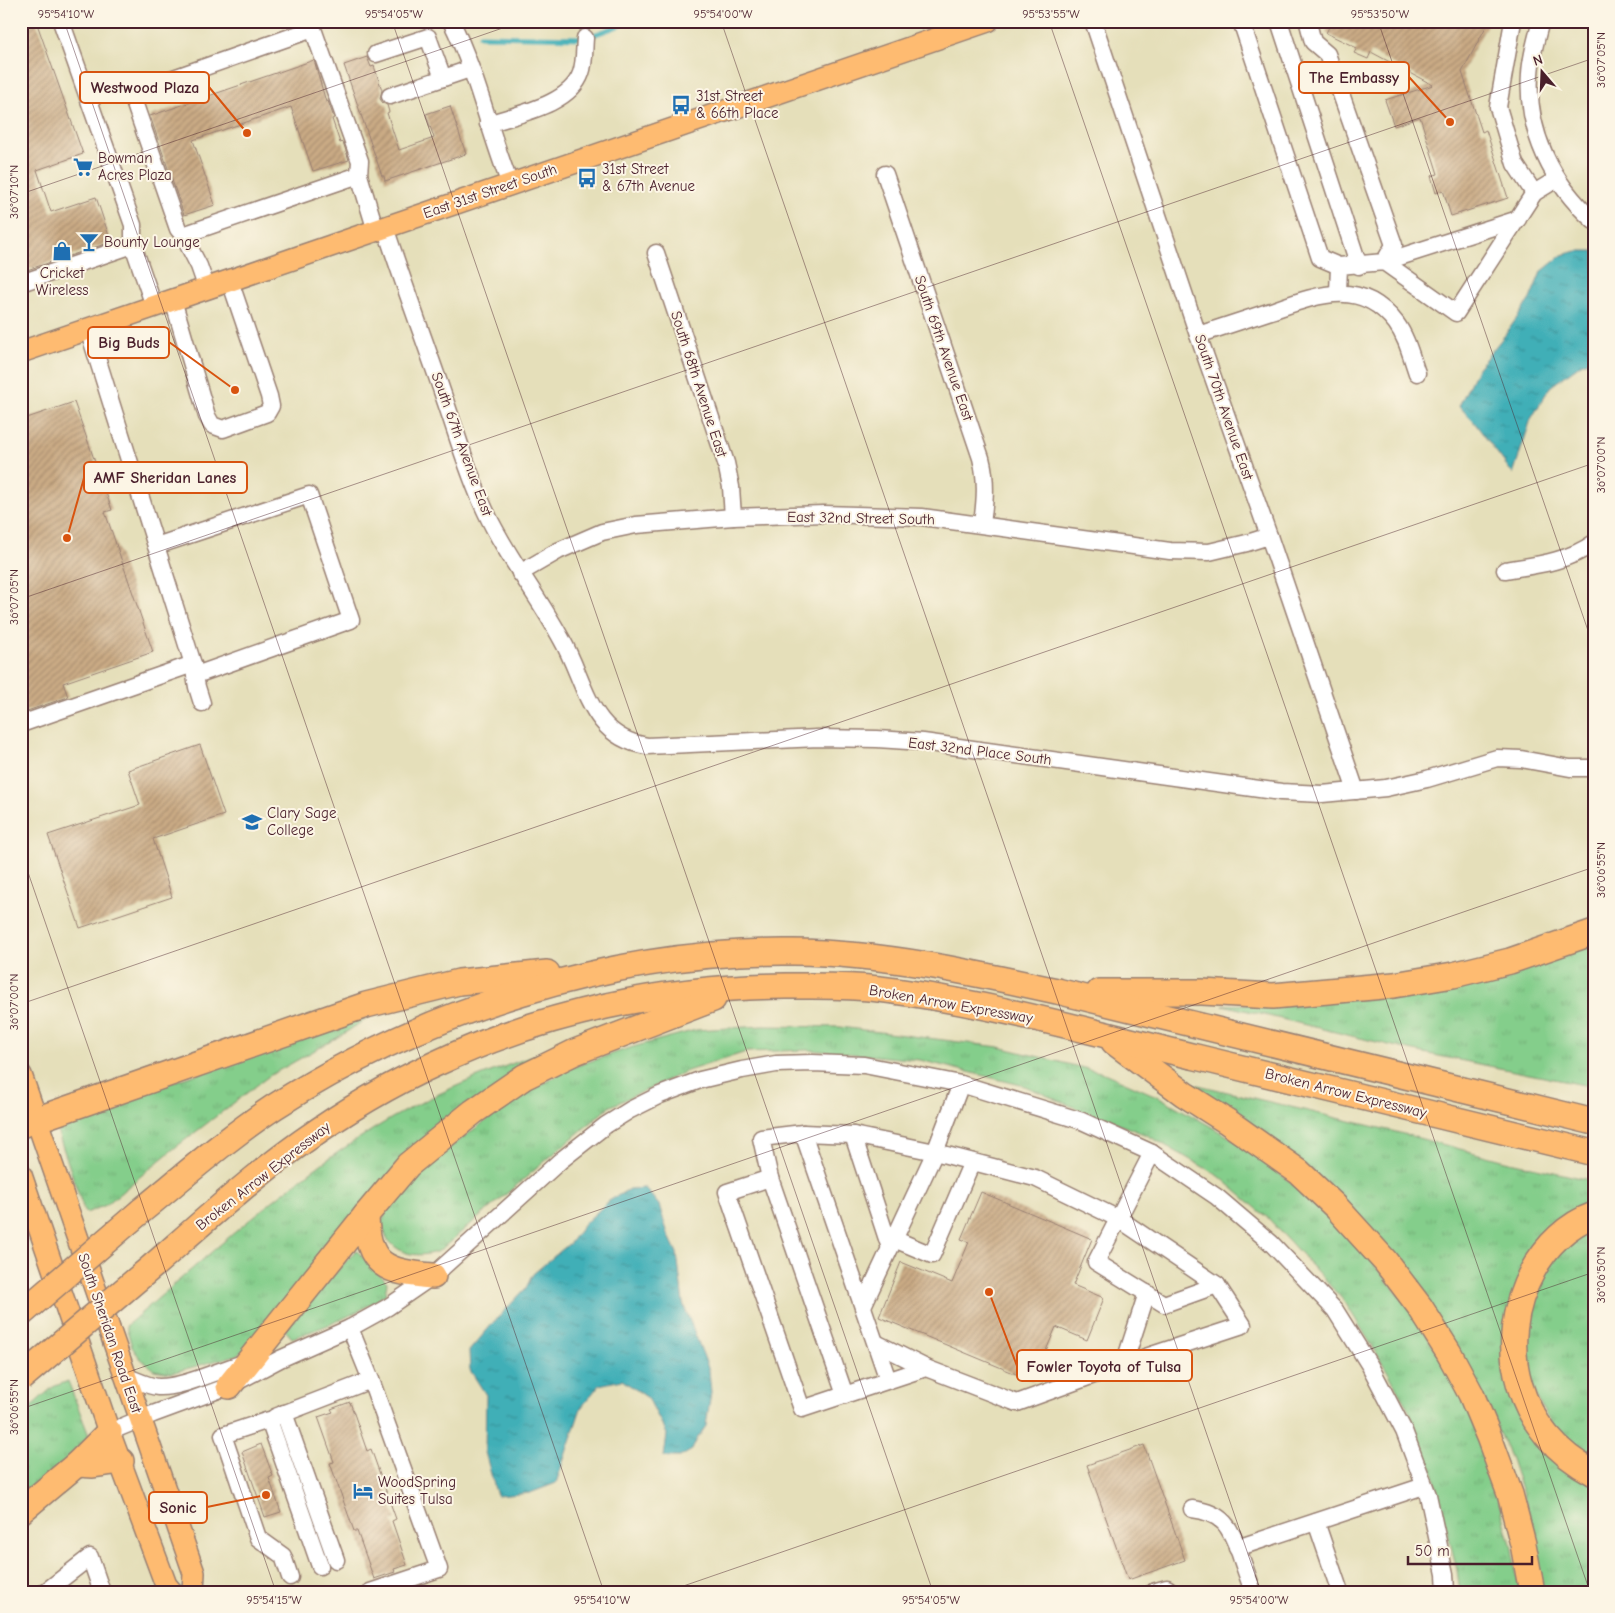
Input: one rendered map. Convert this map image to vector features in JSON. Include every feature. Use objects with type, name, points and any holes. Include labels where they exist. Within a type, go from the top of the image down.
[{"type":"highway","points":[[1057,991],[1202,992],[1273,996],[1394,986],[1453,975],[1510,961],[1594,932]]},
{"type":"highway","name":"Broken Arrow Expressway","points":[[21,1314],[188,1172],[271,1109],[310,1085],[371,1052],[456,1015],[521,992],[578,977],[671,960],[735,954],[793,952],[928,964],[1057,991],[1594,1122]]},
{"type":"highway","points":[[29,1123],[366,1005],[459,982],[671,960]]},
{"type":"highway","points":[[229,1386],[366,1214],[408,1165],[473,1112],[524,1077],[575,1052],[746,986]]},
{"type":"highway","name":"Broken Arrow Expressway","points":[[21,1378],[250,1183],[302,1142],[390,1087],[489,1040],[551,1019],[610,1004],[661,996],[746,986],[841,986],[878,989],[983,1006],[1594,1153]]},
{"type":"highway","points":[[1104,1035],[1184,1094],[1228,1122],[1299,1172],[1337,1208],[1385,1261],[1420,1306],[1449,1353],[1471,1394],[1489,1437],[1510,1494],[1523,1544],[1532,1592]]},
{"type":"highway","points":[[366,1214],[369,1244],[383,1265],[408,1274],[433,1276]]},
{"type":"highway","points":[[1594,1215],[1585,1218],[1567,1230],[1550,1245],[1537,1262],[1518,1304],[1514,1323],[1514,1349],[1516,1375],[1520,1389],[1534,1418],[1547,1438],[1564,1454],[1594,1473]]},
{"type":"highway","points":[[21,1512],[77,1464],[109,1432]]},
{"type":"highway","points":[[77,1464],[93,1465],[121,1461]]},
{"type":"main road","name":"East 31st Street South","points":[[21,352],[988,21]]},
{"type":"main road","name":"South Sheridan Road East","points":[[21,1075],[29,1123],[125,1376],[194,1573],[193,1592]]},
{"type":"main road","points":[[21,1175],[109,1432],[166,1585],[172,1592]]},
{"type":"street","points":[[61,21],[133,225],[133,245],[164,303],[207,416],[212,425],[223,429],[267,413],[271,406],[230,281]]},
{"type":"street","points":[[451,21],[470,69],[510,184]]},
{"type":"street","name":"South 70th Avenue East","points":[[1093,21],[1198,335],[1356,791]]},
{"type":"street","points":[[1241,21],[1320,258],[1339,266],[1359,266],[1384,262],[1518,219]]},
{"type":"street","points":[[1279,21],[1359,266]]},
{"type":"street","points":[[1309,21],[1312,42],[1327,54],[1394,245],[1384,262]]},
{"type":"street","points":[[1513,21],[1498,107],[1515,164],[1534,193]]},
{"type":"street","points":[[1541,21],[1532,56],[1530,91],[1537,134],[1548,164],[1557,179],[1573,200],[1594,221]]},
{"type":"street","name":"South 67th Avenue East","points":[[183,235],[178,229],[131,93],[314,29],[360,162],[359,175],[474,484],[488,517],[520,574],[546,611],[564,642],[573,659],[589,701],[606,727]]},
{"type":"street","points":[[376,54],[428,37],[443,78]]},
{"type":"street","points":[[488,124],[548,104],[566,93],[575,85],[581,74],[585,38]]},
{"type":"street","points":[[390,96],[470,69]]},
{"type":"street","points":[[1501,93],[1530,91]]},
{"type":"street","name":"South 69th Avenue East","points":[[885,174],[981,458],[986,493],[982,524]]},
{"type":"street","points":[[207,289],[199,266],[183,235],[359,175]]},
{"type":"street","points":[[1384,262],[1456,313],[1534,193],[1557,179]]},
{"type":"street","points":[[21,283],[133,245]]},
{"type":"street","name":"South 68th Avenue East","points":[[656,253],[726,463],[731,488],[732,517]]},
{"type":"street","points":[[1338,293],[1339,266]]},
{"type":"street","points":[[1198,335],[1310,297],[1338,293],[1350,294],[1364,298],[1386,312],[1404,337],[1417,372]]},
{"type":"street","points":[[88,329],[195,670],[197,687],[202,702]]},
{"type":"street","points":[[21,724],[352,620],[309,495],[156,546]]},
{"type":"street","name":"East 32nd Street South","points":[[520,574],[558,551],[602,532],[636,525],[732,517],[824,514],[922,517],[1170,551],[1209,552],[1247,544],[1269,536]]},
{"type":"street","points":[[1505,570],[1560,560],[1594,543]]},
{"type":"street","name":"East 32nd Place South","points":[[606,727],[621,738],[647,746],[818,738],[923,742],[1281,792],[1322,794],[1386,788],[1427,779],[1497,758],[1522,759],[1570,768],[1594,768]]},
{"type":"street","points":[[109,1432],[229,1386],[280,1359],[350,1328],[388,1307],[433,1276],[560,1162],[606,1125],[660,1095],[700,1080],[776,1064],[864,1065],[960,1084],[1082,1121],[1152,1153],[1217,1197],[1271,1244],[1335,1310],[1370,1366],[1404,1431],[1428,1495],[1443,1565],[1446,1592]]},
{"type":"street","points":[[863,1306],[935,1152],[960,1084]]},
{"type":"street","points":[[804,1133],[888,1380]]},
{"type":"street","points":[[845,1395],[770,1178],[761,1138],[804,1133],[853,1135],[935,1152],[1035,1178],[1119,1219],[1217,1285],[1244,1325],[1124,1364],[1017,1402],[926,1368],[876,1344]]},
{"type":"street","points":[[853,1135],[892,1244]]},
{"type":"street","points":[[1152,1153],[1096,1262],[1164,1304],[1217,1285]]},
{"type":"street","points":[[892,1244],[932,1255],[972,1162]]},
{"type":"street","points":[[770,1178],[727,1192],[802,1409],[926,1368]]},
{"type":"street","points":[[1124,1364],[1147,1293]]},
{"type":"street","points":[[350,1328],[371,1380],[439,1569],[370,1592]]},
{"type":"street","points":[[125,1376],[142,1383],[160,1387],[186,1382],[247,1362],[280,1359]]},
{"type":"street","points":[[290,1577],[283,1556],[258,1538],[223,1435],[269,1420],[371,1380]]},
{"type":"street","points":[[284,1413],[336,1560]]},
{"type":"street","points":[[269,1420],[320,1566]]},
{"type":"street","points":[[1237,1548],[1424,1486]]},
{"type":"street","points":[[1192,1509],[1205,1510],[1218,1516],[1232,1532],[1253,1592]]},
{"type":"street","points":[[1316,1522],[1340,1592]]},
{"type":"street","points":[[44,1592],[90,1557],[102,1592]]},
{"type":"street","points":[[1153,1592],[1157,1589],[1167,1588],[1172,1592]]},
{"type":"green space","points":[[1594,939],[1594,1087],[1414,1051],[1223,1005],[1366,999]]},
{"type":"green space","points":[[371,1016],[340,1036],[269,1076],[172,1150],[106,1205],[86,1213],[57,1130],[62,1119]]},
{"type":"green space","points":[[763,1026],[840,1027],[999,1047],[1104,1073],[1161,1098],[1231,1138],[1289,1181],[1346,1232],[1409,1306],[1465,1400],[1496,1491],[1511,1544],[1520,1592],[1460,1592],[1457,1570],[1432,1468],[1409,1411],[1388,1372],[1345,1302],[1270,1220],[1219,1176],[1147,1135],[1083,1111],[1025,1086],[920,1060],[809,1050],[746,1052],[687,1071],[609,1107],[439,1251],[420,1255],[401,1251],[390,1242],[384,1232],[381,1220],[404,1189],[425,1166],[512,1101],[573,1067],[633,1047],[696,1030]]},
{"type":"green space","points":[[538,1054],[540,1061],[507,1079],[250,1346],[237,1355],[171,1373],[154,1370],[140,1358],[132,1347],[126,1326],[246,1223],[307,1174],[339,1151],[412,1107],[474,1079]]},
{"type":"green space","points":[[1194,1084],[1392,1131],[1505,1161],[1594,1181],[1594,1207],[1512,1297],[1540,1445],[1564,1468],[1594,1485],[1594,1592],[1540,1592],[1529,1513],[1511,1459],[1478,1387],[1412,1276],[1189,1087]]},
{"type":"green space","points":[[1594,1224],[1594,1460],[1569,1443],[1543,1410],[1528,1366],[1526,1343],[1528,1321],[1533,1300],[1542,1279],[1554,1259],[1569,1241]]},
{"type":"green space","points":[[356,1250],[387,1282],[385,1295],[363,1309],[340,1320],[292,1338],[285,1330]]},
{"type":"green space","points":[[68,1381],[91,1441],[21,1500],[21,1415],[53,1387]]},
{"type":"water","points":[[1577,251],[1594,251],[1594,358],[1581,364],[1550,387],[1531,419],[1513,474],[1474,422],[1459,406],[1477,369],[1505,335],[1530,299],[1541,272],[1562,255]]},
{"type":"water","points":[[645,1188],[659,1205],[668,1234],[677,1253],[683,1303],[709,1370],[711,1392],[706,1426],[692,1450],[680,1457],[664,1457],[667,1434],[648,1398],[622,1380],[599,1385],[581,1408],[556,1483],[530,1493],[497,1496],[485,1452],[486,1395],[470,1370],[469,1351],[526,1288],[533,1274],[570,1243],[585,1223],[609,1201],[629,1189]]},
{"type":"building","points":[[21,21],[36,21],[83,154],[37,170],[51,212],[96,197],[111,242],[21,272]]},
{"type":"building","points":[[1332,21],[1489,21],[1462,72],[1482,132],[1486,130],[1508,198],[1451,216],[1443,190],[1436,193],[1431,176],[1438,174],[1420,117],[1394,126],[1385,100],[1433,85],[1371,52],[1368,59],[1354,53],[1357,48],[1326,33]]},
{"type":"building","points":[[367,57],[371,67],[374,66],[382,90],[380,99],[387,105],[389,112],[387,113],[399,150],[434,138],[426,114],[450,106],[466,154],[385,181],[344,65]]},
{"type":"building","points":[[314,60],[326,102],[328,101],[334,118],[332,119],[340,143],[343,142],[349,160],[313,171],[291,107],[193,140],[215,205],[184,215],[150,116]]},
{"type":"building","points":[[74,402],[112,510],[105,512],[153,652],[63,683],[68,697],[21,713],[21,420]]},
{"type":"building","points":[[200,745],[224,815],[153,839],[172,897],[80,928],[48,835],[140,805],[128,770]]},
{"type":"building","points":[[981,1192],[1092,1239],[1073,1285],[1104,1298],[1087,1340],[1056,1327],[1033,1381],[879,1317],[901,1262],[952,1283],[969,1242],[961,1239]]},
{"type":"building","name":"WoodSpring Suites Tulsa","points":[[350,1402],[367,1451],[371,1449],[396,1519],[392,1521],[407,1565],[394,1569],[395,1572],[374,1579],[357,1531],[354,1531],[330,1463],[334,1462],[318,1417],[333,1412],[331,1409]]},
{"type":"building","points":[[261,1444],[273,1476],[269,1478],[281,1512],[265,1517],[242,1452]]},
{"type":"building","points":[[1144,1445],[1185,1560],[1128,1580],[1087,1465]]},
{"type":"waterway","points":[[480,36],[585,38],[632,21]]},
{"type":"place","name":"31st Street & 66th Place","points":[[681,105]]},
{"type":"place","name":"The Embassy","points":[[1450,122]]},
{"type":"place","name":"Westwood Plaza","points":[[247,133]]},
{"type":"place","name":"Bowman Acres Plaza","points":[[83,167]]},
{"type":"place","name":"31st Street & 67th Avenue","points":[[587,178]]},
{"type":"place","name":"Bounty Lounge","points":[[89,242]]},
{"type":"place","name":"Cricket Wireless","points":[[62,251]]},
{"type":"place","name":"Big Buds","points":[[235,390]]},
{"type":"place","name":"AMF Sheridan Lanes","points":[[67,538]]},
{"type":"place","name":"Clary Sage College","points":[[252,822]]},
{"type":"place","name":"Fowler Toyota of Tulsa","points":[[989,1292]]},
{"type":"place","name":"WoodSpring Suites Tulsa","points":[[363,1491]]},
{"type":"place","name":"Sonic","points":[[266,1495]]}]
